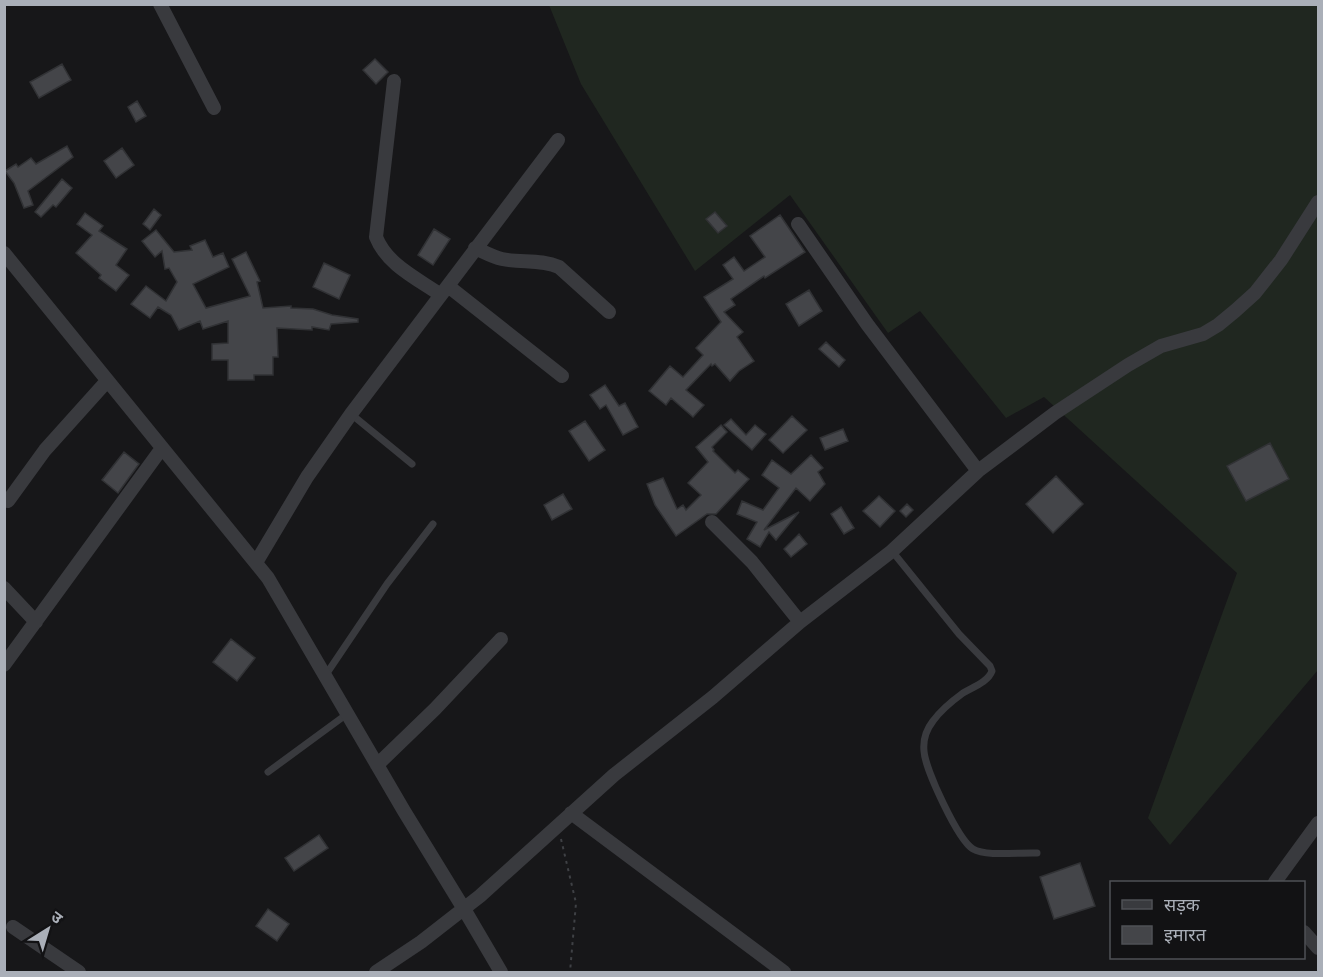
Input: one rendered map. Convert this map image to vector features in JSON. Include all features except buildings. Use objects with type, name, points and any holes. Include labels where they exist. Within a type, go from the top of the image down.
[{"type":"street","points":[[160,4],[214,108]]},
{"type":"street","points":[[394,81],[376,237],[381,248],[393,262],[445,291],[562,376]]},
{"type":"street","points":[[256,561],[308,477],[351,414],[558,140]]},
{"type":"street","points":[[376,972],[421,942],[464,909],[623,768],[713,697],[800,621],[891,551],[978,471],[1055,413],[1128,365],[1161,346],[1193,338],[1218,325],[1255,293],[1281,260],[1318,202]]},
{"type":"street","points":[[798,224],[867,324],[978,471]]},
{"type":"street","points":[[475,248],[501,259],[539,261],[559,267],[609,312]]},
{"type":"street","points":[[4,253],[268,578],[501,972]]},
{"type":"street","points":[[8,501],[45,450],[107,381]]},
{"type":"street","points":[[4,665],[162,448]]},
{"type":"street","points":[[712,522],[752,562],[800,621]]},
{"type":"street","points":[[4,588],[36,622]]},
{"type":"street","points":[[377,765],[435,709],[501,639]]},
{"type":"street","points":[[571,813],[784,972]]},
{"type":"street","points":[[1276,881],[1318,823]]},
{"type":"street","points":[[12,927],[79,972]]},
{"type":"street","points":[[1305,933],[1318,948]]},
{"type":"lane","points":[[351,414],[412,464]]},
{"type":"lane","points":[[325,676],[387,584],[433,524]]},
{"type":"lane","points":[[891,551],[992,671],[985,680],[964,693],[939,714],[925,734],[923,748],[925,763],[940,796],[956,827],[973,849],[988,852],[1037,853]]},
{"type":"lane","points":[[268,772],[347,714]]},
{"type":"path","points":[[558,826],[576,903],[570,972]]},
{"type":"shaded area","points":[[549,5],[1318,5],[1318,670],[1170,845],[1148,818],[1237,573],[1044,397],[1006,418],[920,311],[888,333],[790,195],[695,271],[581,84]]}]
